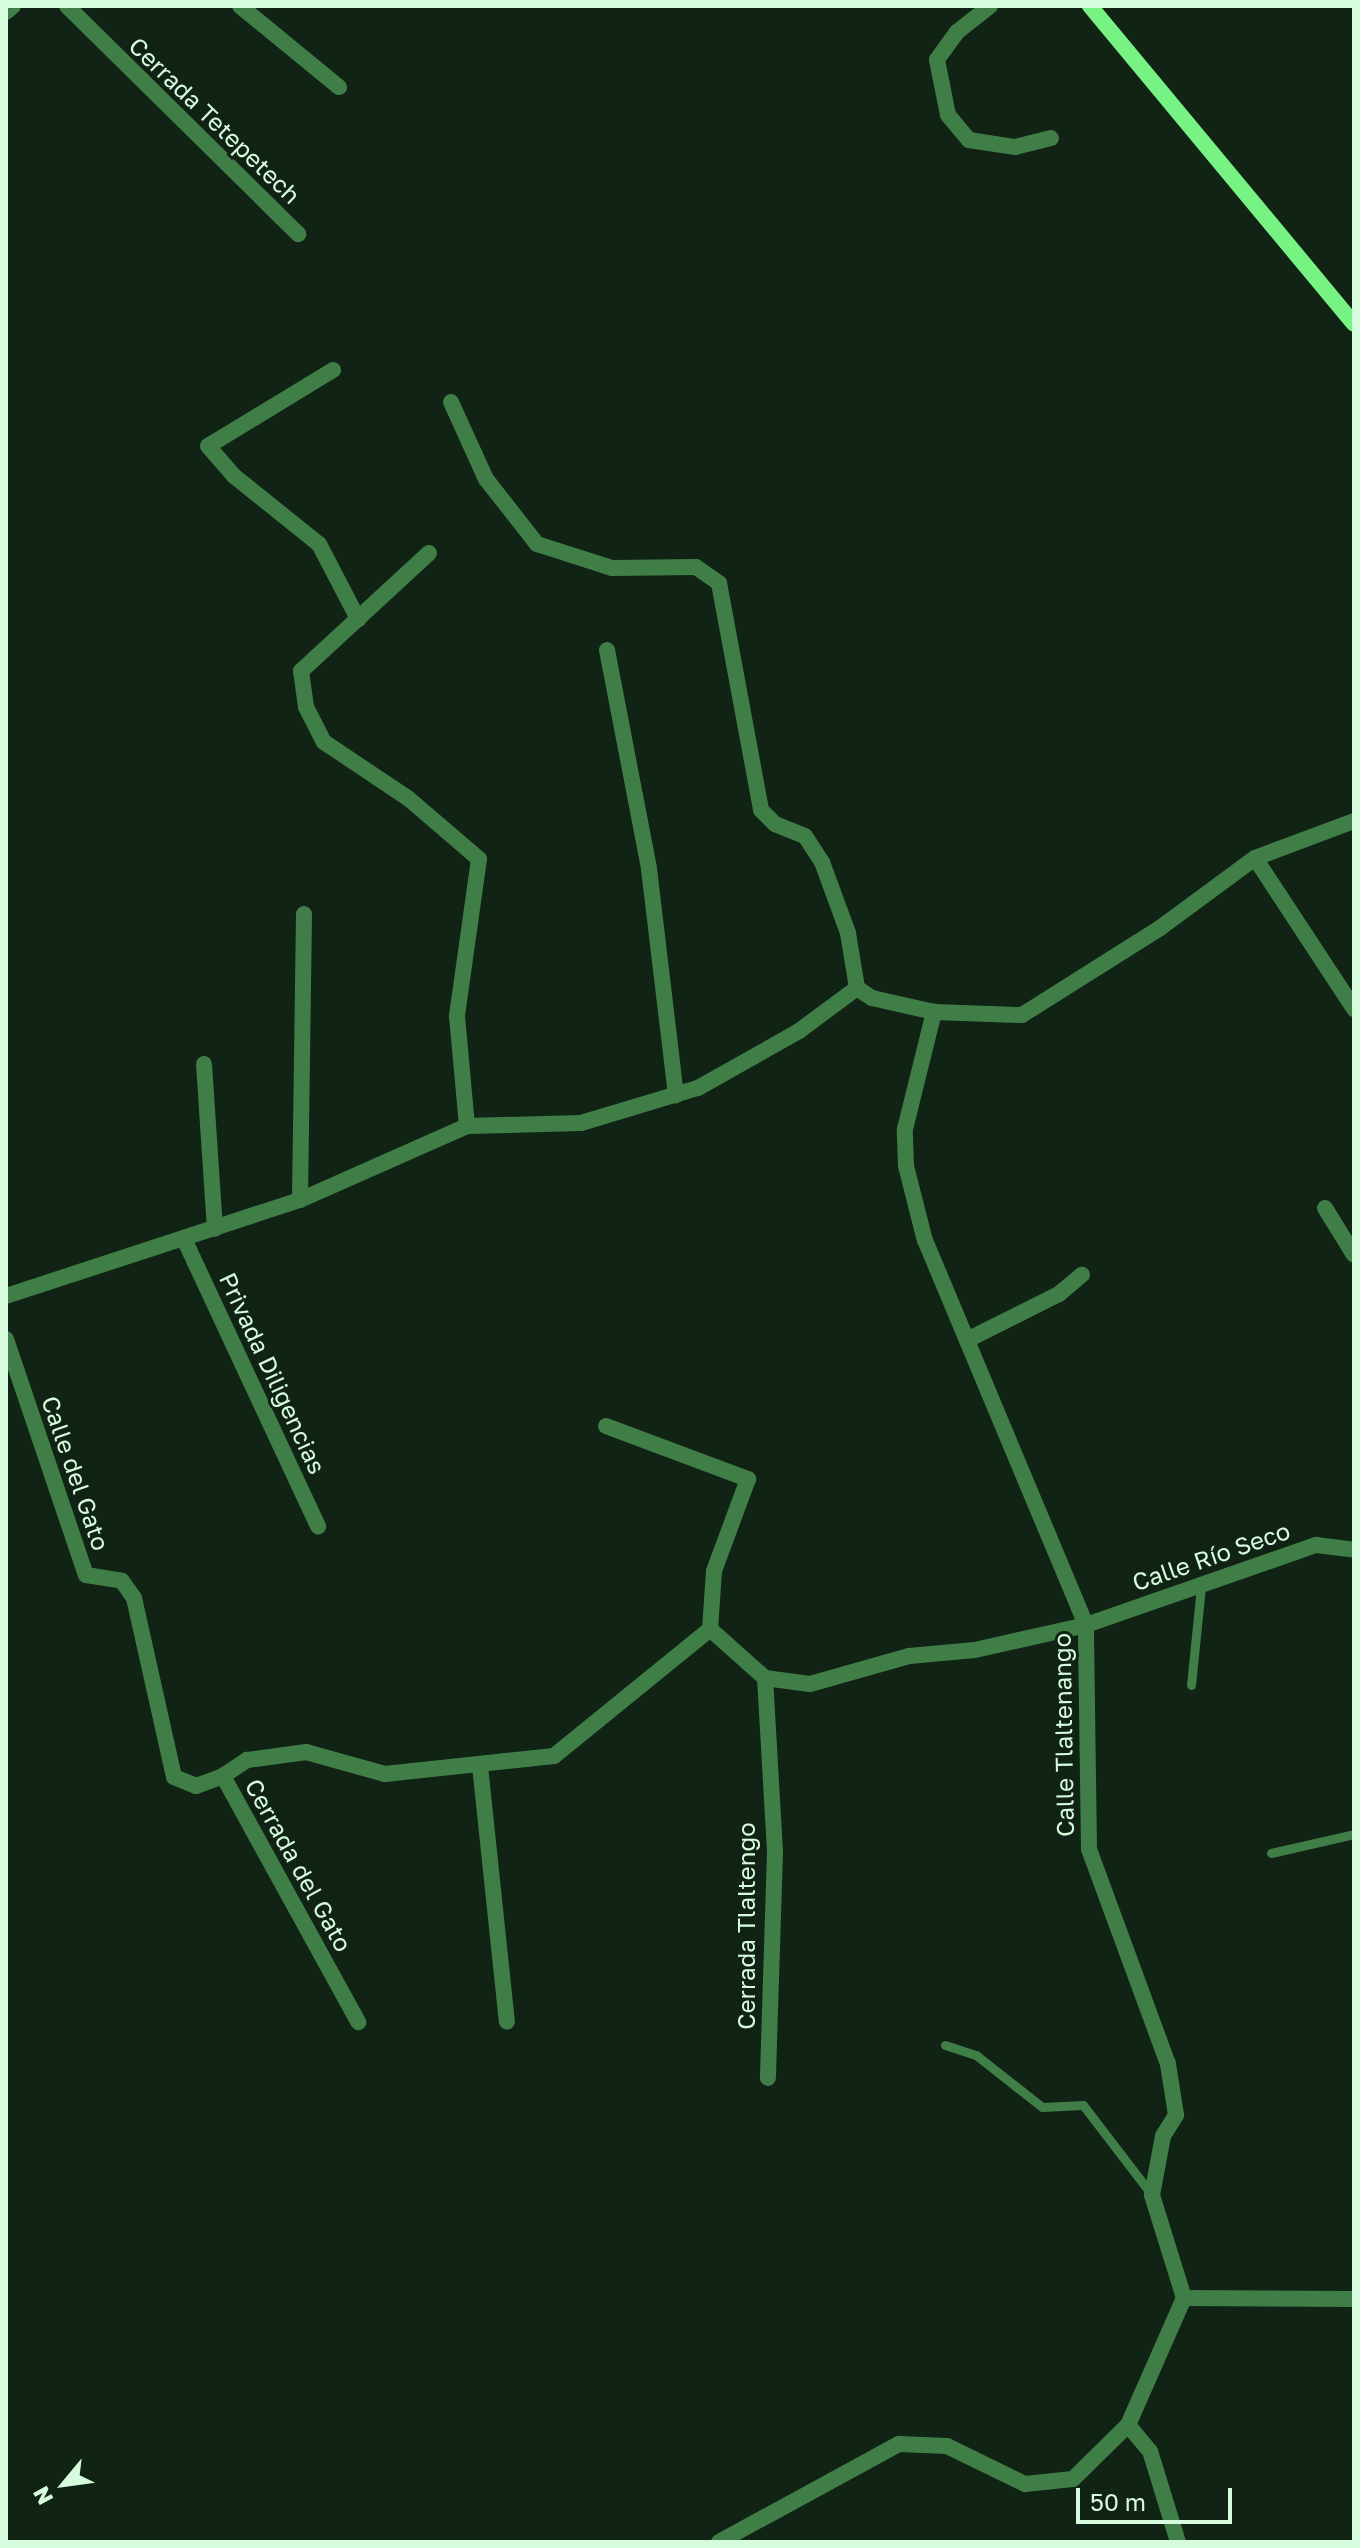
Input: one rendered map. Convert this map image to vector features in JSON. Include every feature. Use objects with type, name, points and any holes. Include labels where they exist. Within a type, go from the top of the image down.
[{"type":"main road","points":[[1090,6],[1354,324]]},
{"type":"street","points":[[6,12],[13,6]]},
{"type":"street","name":"Cerrada Tetepetech","points":[[67,6],[298,234]]},
{"type":"street","points":[[240,6],[339,87]]},
{"type":"street","points":[[990,6],[957,32],[937,60],[948,115],[969,140],[1015,147],[1051,138]]},
{"type":"street","points":[[333,370],[208,446],[234,476],[319,544],[358,619]]},
{"type":"street","points":[[451,402],[486,479],[537,544],[612,568],[696,567],[719,583],[761,810],[775,824],[805,836],[822,862],[848,933],[857,988],[872,998],[934,1012],[1022,1015],[1160,928],[1255,858],[1354,821]]},
{"type":"street","points":[[429,553],[301,671],[306,707],[324,742],[409,799],[479,859],[457,1016],[467,1126]]},
{"type":"street","points":[[607,650],[649,869],[676,1095]]},
{"type":"street","points":[[1255,858],[1354,1009]]},
{"type":"street","points":[[300,1200],[304,914]]},
{"type":"street","points":[[6,1296],[185,1241],[300,1200],[467,1126],[581,1123],[676,1095],[737,1069],[857,988]]},
{"type":"street","name":"Calle Tlaltenango","points":[[934,1012],[905,1129],[906,1166],[925,1241],[1086,1625],[1089,1849],[1168,2064],[1176,2115],[1163,2136],[1152,2195],[1184,2298]]},
{"type":"street","points":[[204,1064],[215,1229]]},
{"type":"street","points":[[1325,1208],[1354,1255]]},
{"type":"street","name":"Privada Diligencias","points":[[185,1241],[318,1526]]},
{"type":"street","points":[[967,1340],[1059,1294],[1082,1275]]},
{"type":"street","name":"Calle del Gato","points":[[6,1339],[86,1575],[122,1581],[134,1598],[174,1777]]},
{"type":"street","points":[[223,1776],[247,1760],[306,1752],[385,1774],[554,1756],[710,1629],[714,1571],[748,1479],[606,1426]]},
{"type":"street","name":"Calle Río Seco","points":[[765,1678],[810,1684],[909,1656],[975,1650],[1086,1625],[1316,1545],[1354,1550]]},
{"type":"street","points":[[710,1629],[765,1678]]},
{"type":"street","name":"Cerrada Tlaltengo","points":[[765,1678],[775,1852],[768,2078]]},
{"type":"street","points":[[480,1766],[507,2022]]},
{"type":"street","name":"Cerrada del Gato","points":[[174,1777],[196,1786],[223,1776],[358,2022]]},
{"type":"street","points":[[719,2542],[881,2448],[947,2446],[1004,2476],[1049,2483],[1089,2469],[1128,2425],[1184,2298],[1354,2299]]},
{"type":"street","points":[[1128,2425],[1150,2451],[1178,2542]]},
{"type":"lane","points":[[1191,1685],[1201,1586]]},
{"type":"lane","points":[[1271,1853],[1354,1834]]},
{"type":"lane","points":[[945,2045],[976,2055],[1042,2107],[1083,2105],[1152,2195]]}]
